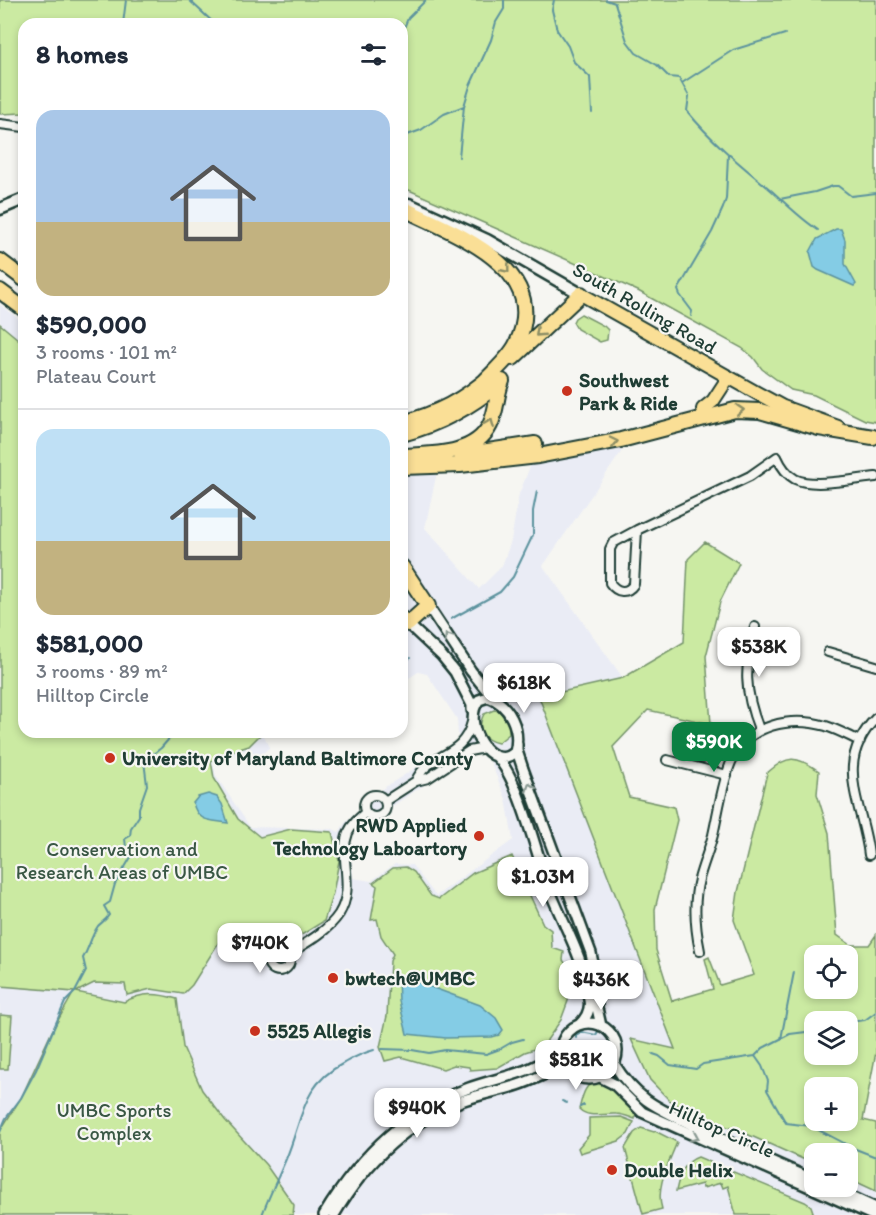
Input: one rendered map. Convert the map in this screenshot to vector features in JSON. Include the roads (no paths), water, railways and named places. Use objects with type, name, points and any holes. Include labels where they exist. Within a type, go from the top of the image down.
[{"type":"highway","points":[[408,211],[489,253],[509,272],[517,285],[523,304],[523,319],[517,343],[511,353],[484,382]]},
{"type":"highway","points":[[0,253],[18,265]]},
{"type":"highway","points":[[0,261],[18,274]]},
{"type":"highway","points":[[0,290],[18,304]]},
{"type":"highway","points":[[408,421],[451,406],[484,382],[581,294]]},
{"type":"highway","points":[[408,432],[457,414],[502,381],[490,425],[478,441],[471,446],[455,450],[408,455]]},
{"type":"highway","points":[[663,429],[703,409]]},
{"type":"highway","points":[[408,467],[460,465],[538,456],[621,440],[722,412],[748,410],[771,413],[836,431],[875,437]]},
{"type":"highway","points":[[408,460],[535,444]]},
{"type":"highway","points":[[408,576],[428,606],[408,619]]},
{"type":"main road","points":[[1,209],[18,202]]},
{"type":"main road","name":"South Rolling Road","points":[[408,205],[487,240],[783,407],[875,437]]},
{"type":"main road","points":[[703,409],[713,401],[728,378]]},
{"type":"street","points":[[0,124],[18,127]]},
{"type":"street","points":[[637,530],[634,584],[631,589],[623,592],[617,591],[610,584],[610,549],[615,541],[637,530],[750,476],[777,457],[788,474],[803,482],[876,477]]},
{"type":"street","points":[[428,606],[471,671],[510,715],[517,734],[517,751],[523,769],[591,953],[597,985],[597,1008],[602,1026]]},
{"type":"street","points":[[408,624],[442,656],[455,672],[472,705],[469,734],[461,744],[421,771],[416,781]]},
{"type":"street","points":[[755,627],[748,650],[746,679],[750,705],[759,729]]},
{"type":"street","points":[[828,652],[876,666]]},
{"type":"street","points":[[472,710],[482,698],[495,699]]},
{"type":"street","points":[[869,855],[851,776],[852,763],[860,741],[876,718]]},
{"type":"street","points":[[324,1215],[366,1156],[391,1132],[452,1095],[530,1070],[548,1060],[560,1049],[567,1033],[587,1017],[589,1008],[584,971],[548,885],[518,795],[502,763],[485,748],[472,722]]},
{"type":"street","points":[[700,951],[695,914],[697,891],[735,752],[759,729],[795,722],[825,726],[860,741]]},
{"type":"street","points":[[496,756],[512,755],[517,744]]},
{"type":"street","points":[[385,801],[416,781],[428,778],[469,751],[485,748]]},
{"type":"street","points":[[667,760],[727,775]]},
{"type":"street","points":[[376,795],[385,801],[386,808],[382,814],[375,817],[366,812],[365,802],[370,796],[376,795]]},
{"type":"street","points":[[288,954],[319,934],[339,913],[345,903],[347,893],[345,845],[348,832],[366,812]]},
{"type":"street","points":[[560,1049],[565,1066],[572,1074],[582,1079],[600,1077],[610,1070],[616,1055],[616,1043],[608,1030],[588,1023],[580,1024]]},
{"type":"street","name":"Hilltop Circle","points":[[614,1064],[627,1082],[655,1107],[804,1176]]},
{"type":"street","points":[[334,1215],[362,1173],[396,1138],[415,1125],[463,1101],[515,1086],[565,1066]]},
{"type":"street","name":"Hilltop Circle","points":[[600,1077],[614,1084],[642,1112],[872,1215]]},
{"type":"street","points":[[852,1197],[876,1208]]},
{"type":"water","points":[[836,229],[841,229],[845,240],[845,264],[856,284],[854,286],[814,267],[810,252],[817,239]]},
{"type":"water","points":[[208,794],[217,797],[222,804],[228,823],[211,821],[198,814],[193,803],[198,797]]},
{"type":"water","points":[[401,976],[480,1005],[496,1018],[503,1030],[499,1035],[492,1037],[446,1038],[407,1034],[399,1001],[398,978]]},
{"type":"waterway","points":[[124,18],[126,0]]},
{"type":"waterway","points":[[189,0],[208,18]]},
{"type":"waterway","points":[[408,18],[426,0]]},
{"type":"waterway","points":[[459,157],[464,106],[496,22],[504,9],[504,0]]},
{"type":"waterway","points":[[554,0],[552,10],[557,30],[568,46],[574,62],[590,77],[592,113]]},
{"type":"waterway","points":[[606,0],[615,3],[627,41],[636,53],[657,65],[669,77],[679,78],[689,96],[687,111],[707,133],[800,217],[818,230]]},
{"type":"waterway","points":[[682,83],[733,50],[785,34]]},
{"type":"waterway","points":[[408,135],[421,130],[444,114],[464,106]]},
{"type":"waterway","points":[[691,316],[692,311],[678,290],[712,232],[723,208],[726,199],[728,155]]},
{"type":"waterway","points":[[780,199],[833,186],[838,186],[851,196],[876,193]]},
{"type":"waterway","points":[[451,619],[500,592],[513,577],[533,535],[533,511],[537,491]]},
{"type":"waterway","points":[[0,1132],[6,1118],[21,1098],[36,1070],[65,1002],[75,992],[86,971],[83,958],[98,926],[109,915],[104,906],[110,902],[115,884],[131,857],[125,839],[130,836],[131,828],[139,816],[139,808],[147,785],[144,761],[170,738]]},
{"type":"waterway","points":[[781,1039],[794,972]]},
{"type":"waterway","points":[[858,1021],[865,1020],[876,1012]]},
{"type":"waterway","points":[[576,1038],[576,1035],[581,1032],[596,1035],[599,1029]]},
{"type":"waterway","points":[[653,1054],[670,1065],[696,1069],[703,1064],[755,1056],[763,1048],[790,1034],[804,1032]]},
{"type":"waterway","points":[[382,1049],[429,1053],[445,1050],[486,1054],[523,1039]]},
{"type":"waterway","points":[[262,1215],[311,1092],[330,1072],[355,1057],[374,1050]]},
{"type":"waterway","points":[[755,1056],[768,1081],[767,1090],[786,1123],[811,1126],[876,1157]]},
{"type":"waterway","points":[[566,1059],[571,1058]]},
{"type":"waterway","points":[[562,1101],[567,1103]]},
{"type":"waterway","points":[[580,1107],[584,1105]]},
{"type":"place","name":"Southwest Park & Ride","points":[[567,391]]},
{"type":"place","name":"University of Maryland Baltimore County","points":[[110,758]]},
{"type":"place","name":"RWD Applied Technology Laboartory","points":[[479,836]]},
{"type":"place","name":"bwtech@UMBC","points":[[333,978]]},
{"type":"place","name":"5525 Allegis","points":[[255,1031]]},
{"type":"place","name":"Double Helix","points":[[612,1170]]},
{"type":"park label","name":"Conservation and Research Areas of UMBC","points":[[122,860]]},
{"type":"park label","name":"UMBC Sports Complex","points":[[114,1122]]}]
